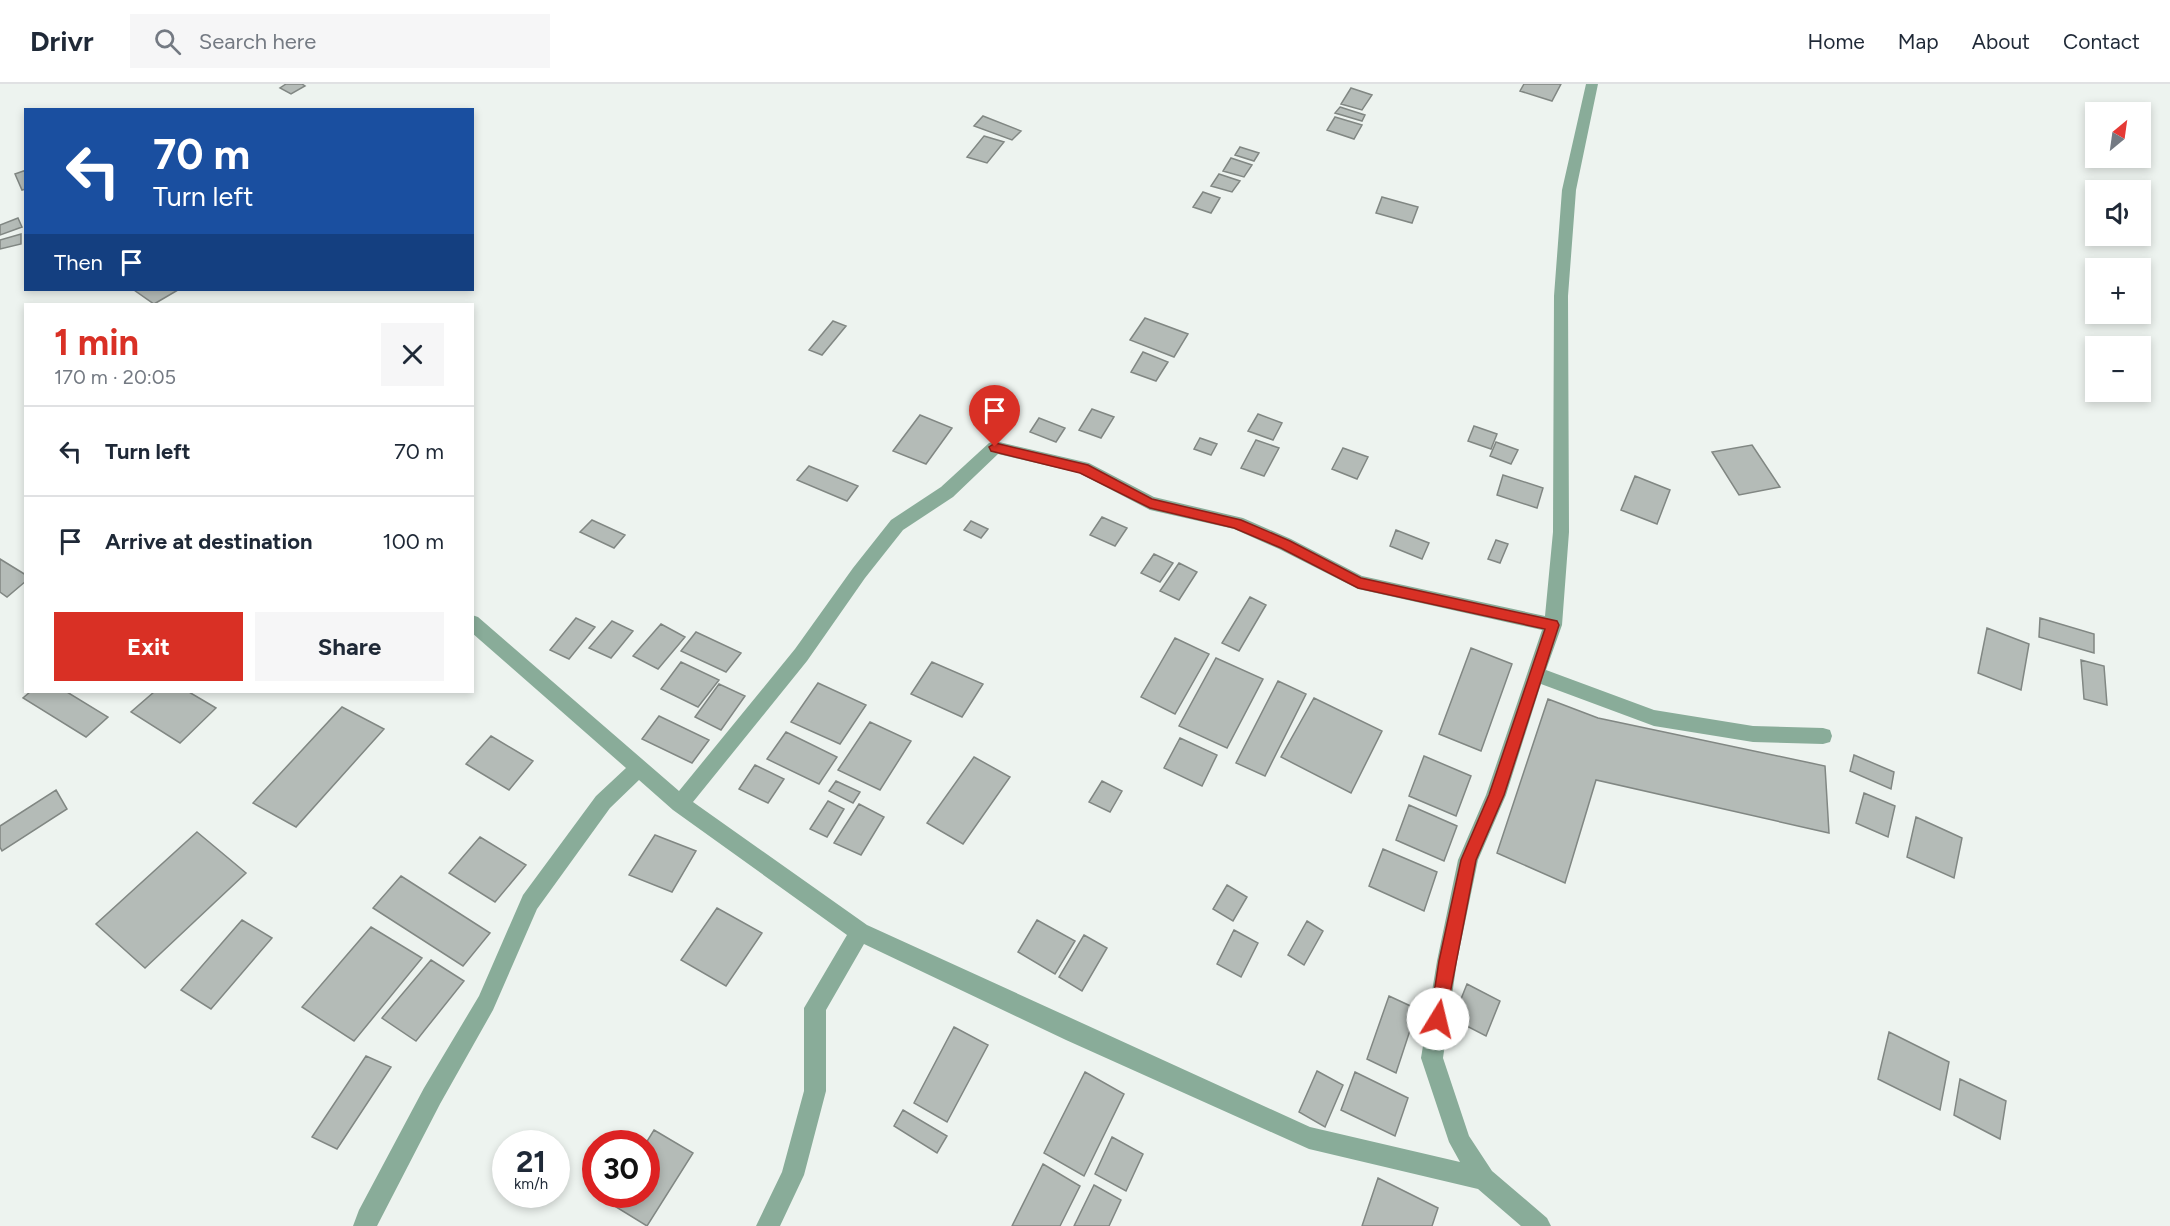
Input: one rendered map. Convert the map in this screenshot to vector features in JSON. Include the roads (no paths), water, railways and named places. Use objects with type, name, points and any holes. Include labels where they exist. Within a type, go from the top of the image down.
[{"type":"street","points":[[1539,1226],[1484,1179],[1460,1142],[1432,1058],[1447,961],[1468,860],[1496,795],[1553,625],[1561,532],[1561,296],[1569,190],[1592,84]]},
{"type":"street","points":[[680,804],[801,655],[859,573],[897,525],[947,492],[995,447],[1083,468],[1150,503],[1237,523],[1285,544],[1358,582],[1553,625]]},
{"type":"street","points":[[474,624],[680,804],[860,932],[1309,1138],[1484,1179]]},
{"type":"street","points":[[1535,674],[1654,718],[1753,734],[1823,736]]},
{"type":"street","points":[[365,1226],[432,1095],[486,1003],[530,902],[603,802],[639,768]]},
{"type":"street","points":[[768,1226],[793,1175],[815,1091],[815,1008],[860,932]]}]
